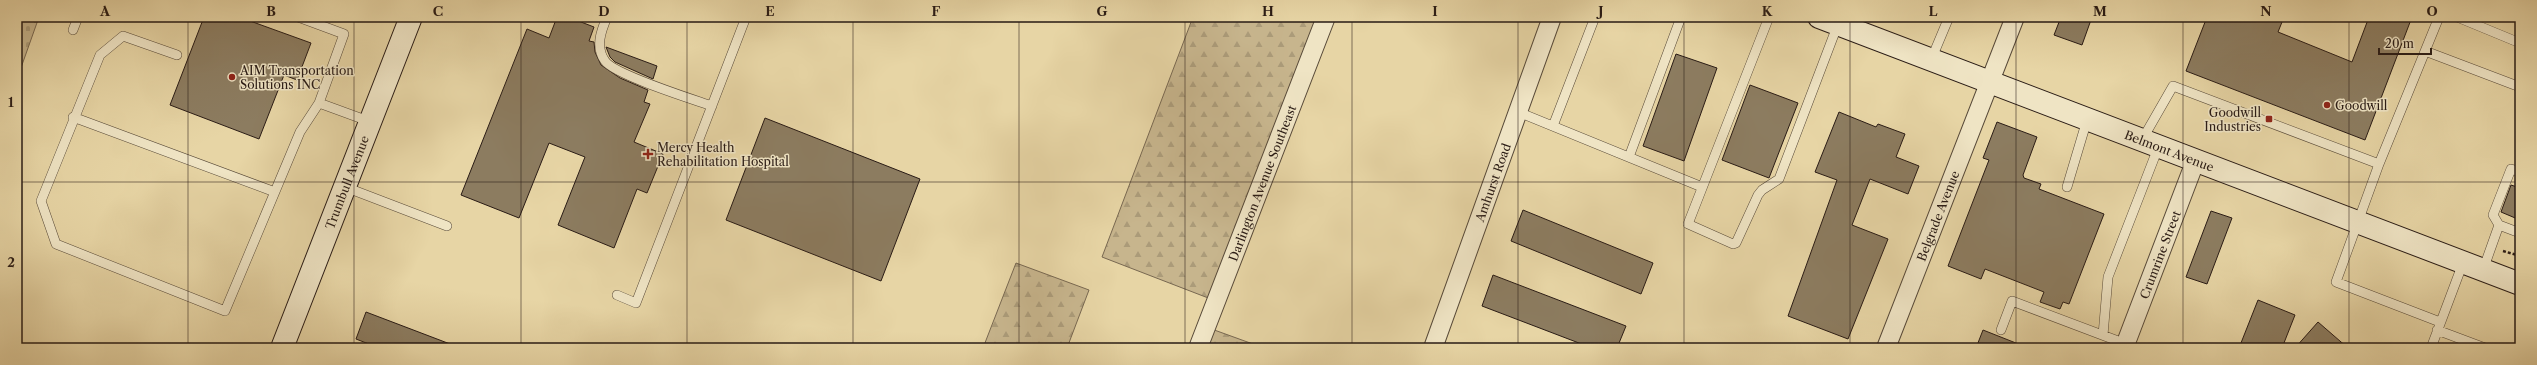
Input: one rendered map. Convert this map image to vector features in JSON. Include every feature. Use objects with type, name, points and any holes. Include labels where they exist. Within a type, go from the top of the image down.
[{"type":"main road","name":"Trumbull Avenue","points":[[282,348],[411,17]]},
{"type":"main road","name":"Belmont Avenue","points":[[1828,21],[2356,223],[2520,284]]},
{"type":"street","name":"Darlington Avenue Southeast","points":[[1198,348],[1326,17]]},
{"type":"street","name":"Amhurst Road","points":[[1433,348],[1552,17]]},
{"type":"street","name":"Belgrade Avenue","points":[[1886,348],[2015,17]]},
{"type":"street","name":"Crumrine Street","points":[[2125,346],[2196,162]]},
{"type":"lane","points":[[73,30],[78,17]]},
{"type":"lane","points":[[177,55],[123,36],[100,55],[73,117],[41,202],[56,244],[225,311],[300,132],[319,103],[344,34],[298,17]]},
{"type":"lane","points":[[607,17],[602,31],[600,48],[609,64],[624,73],[712,106]]},
{"type":"lane","points":[[617,295],[636,303],[746,17]]},
{"type":"lane","points":[[1553,126],[1595,17]]},
{"type":"lane","points":[[1629,156],[1681,17]]},
{"type":"lane","points":[[1769,17],[1688,224],[1733,244],[1736,242],[1758,195],[1762,190],[1779,180],[1828,21]]},
{"type":"lane","points":[[1931,60],[1949,17]]},
{"type":"lane","points":[[2439,17],[2356,223],[2336,282],[2439,326],[2485,348]]},
{"type":"lane","points":[[2457,17],[2520,43]]},
{"type":"lane","points":[[2426,51],[2520,87]]},
{"type":"lane","points":[[2103,335],[2108,277],[2150,144],[2173,86],[2379,164]]},
{"type":"lane","points":[[319,103],[371,122]]},
{"type":"lane","points":[[1518,112],[1702,187]]},
{"type":"lane","points":[[73,117],[275,192]]},
{"type":"lane","points":[[2067,187],[2087,120]]},
{"type":"lane","points":[[2520,172],[2511,168],[2493,215],[2499,225],[2520,233]]},
{"type":"lane","points":[[346,186],[447,226]]},
{"type":"lane","points":[[2431,348],[2439,326],[2499,225]]},
{"type":"lane","points":[[2001,330],[2012,301],[2103,335],[2125,346]]},
{"type":"green space","points":[[17,17],[39,17],[17,79]]},
{"type":"green space","points":[[1193,17],[1326,17],[1216,301],[1102,257]]},
{"type":"green space","points":[[1016,263],[1089,290],[1067,348],[983,348]]},
{"type":"green space","points":[[1206,327],[1264,348],[1198,348]]},
{"type":"building","name":"AIM Transportation Solutions INC","points":[[204,17],[239,17],[311,43],[297,80],[284,75],[259,139],[170,105]]},
{"type":"building","points":[[557,17],[568,17],[594,27],[589,41],[594,42],[595,52],[601,65],[620,78],[648,90],[644,102],[650,104],[634,142],[663,154],[647,193],[637,189],[614,248],[558,225],[585,157],[549,143],[519,218],[461,195],[527,29],[549,38]]},
{"type":"building","points":[[2061,17],[2092,17],[2082,45],[2054,35]]},
{"type":"building","name":"Goodwill","points":[[2207,17],[2284,17],[2278,32],[2352,62],[2369,17],[2412,17],[2365,140],[2186,71]]},
{"type":"building","points":[[606,47],[657,66],[653,79],[615,62],[610,57]]},
{"type":"building","points":[[1676,54],[1717,68],[1684,161],[1643,146]]},
{"type":"building","points":[[1750,85],[1798,103],[1769,178],[1722,160]]},
{"type":"building","points":[[1839,112],[1876,127],[1878,124],[1905,134],[1896,157],[1919,166],[1908,194],[1870,179],[1852,225],[1888,239],[1848,339],[1788,316],[1837,180],[1815,172]]},
{"type":"building","points":[[765,118],[920,179],[881,281],[726,220]]},
{"type":"building","points":[[1997,122],[2037,137],[2023,175],[2024,178],[2041,184],[2039,189],[2104,214],[2069,304],[2063,302],[2060,309],[2040,302],[2044,292],[1985,269],[1981,279],[1948,266],[1989,160],[1983,158]]},
{"type":"building","points":[[2511,185],[2520,188],[2520,220],[2501,212]]},
{"type":"building","points":[[1523,210],[1653,263],[1641,294],[1511,241]]},
{"type":"building","points":[[2211,211],[2232,218],[2207,284],[2186,277]]},
{"type":"building","points":[[1493,275],[1626,326],[1617,348],[1592,348],[1482,306]]},
{"type":"building","points":[[2258,300],[2295,315],[2282,348],[2239,348]]},
{"type":"building","points":[[366,312],[458,348],[379,348],[356,339]]},
{"type":"building","points":[[2318,322],[2348,348],[2295,348]]},
{"type":"building","points":[[1983,330],[2026,347],[2026,348],[1976,348]]},
{"type":"place","name":"AIM Transportation Solutions INC","points":[[232,77]]},
{"type":"place","name":"Goodwill","points":[[2327,105]]},
{"type":"place","name":"Goodwill Industries","points":[[2269,119]]},
{"type":"place","name":"Mercy Health Rehabilitation Hospital","points":[[648,154]]}]
